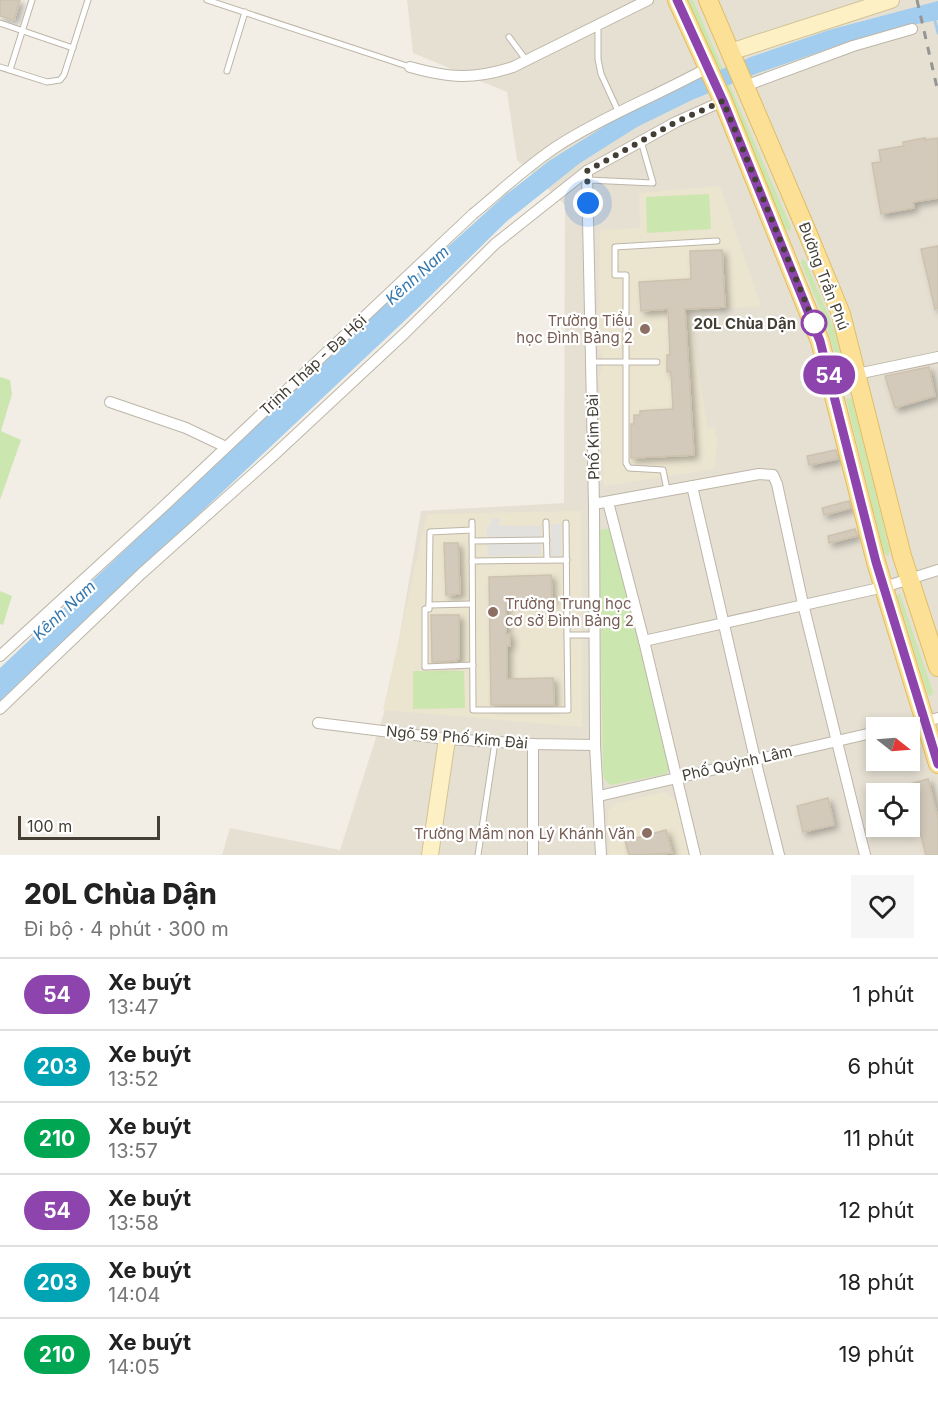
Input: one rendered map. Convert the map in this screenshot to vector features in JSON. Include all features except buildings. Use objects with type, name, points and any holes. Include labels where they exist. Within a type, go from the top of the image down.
[{"type":"main road","name":"Đường Trần Phú","points":[[677,0],[722,98],[820,341],[884,587],[931,720],[938,764]]},
{"type":"main road","name":"Đường Trần Phú","points":[[708,0],[843,321],[909,578],[938,667]]},
{"type":"main road","points":[[732,57],[891,0]]},
{"type":"main road","points":[[786,256],[813,246]]},
{"type":"main road","points":[[430,855],[447,739]]},
{"type":"street","points":[[410,67],[464,78],[498,71],[526,60],[648,0]]},
{"type":"street","points":[[744,85],[853,46],[912,29]]},
{"type":"street","name":"Trịnh Tháp - Đa Hội","points":[[0,656],[473,214],[519,175],[557,146],[619,113],[710,70]]},
{"type":"street","points":[[0,709],[141,574],[273,456],[406,332],[495,244],[587,175],[641,141],[722,98]]},
{"type":"street","name":"Phố Kim Đài","points":[[587,175],[594,504],[596,745],[601,855]]},
{"type":"street","points":[[857,374],[938,357]]},
{"type":"street","points":[[110,402],[186,428],[226,447]]},
{"type":"street","points":[[594,504],[759,474],[773,475],[865,855]]},
{"type":"street","points":[[692,486],[779,855]]},
{"type":"street","points":[[608,502],[695,855]]},
{"type":"street","points":[[644,641],[884,587],[938,570]]},
{"type":"street","name":"Ngõ 59 Phố Kim Đài","points":[[318,723],[447,739],[596,745]]},
{"type":"street","name":"Phố Quỳnh Lâm","points":[[599,796],[866,734]]},
{"type":"street","points":[[533,744],[533,855]]},
{"type":"lane","points":[[10,70],[32,0]]},
{"type":"lane","points":[[0,67],[47,82],[60,80],[64,75],[87,0]]},
{"type":"lane","points":[[207,0],[410,67]]},
{"type":"lane","points":[[227,71],[245,12]]},
{"type":"lane","points":[[0,23],[73,48]]},
{"type":"lane","points":[[598,24],[598,59],[601,74],[619,113]]},
{"type":"lane","points":[[509,37],[526,60]]},
{"type":"lane","points":[[587,175],[653,183],[641,141]]},
{"type":"lane","points":[[667,490],[663,471],[629,468],[626,464],[626,275],[615,275],[615,247],[717,241]]},
{"type":"lane","points":[[591,362],[657,362]]},
{"type":"lane","points":[[472,522],[473,710],[568,710],[566,523]]},
{"type":"lane","points":[[546,522],[547,560]]},
{"type":"lane","points":[[472,530],[430,532],[429,609],[425,609],[425,667],[473,665]]},
{"type":"lane","points":[[472,541],[547,540]]},
{"type":"lane","points":[[472,561],[567,560]]},
{"type":"lane","points":[[429,605],[472,604]]},
{"type":"lane","points":[[567,635],[595,635]]},
{"type":"lane","points":[[478,855],[495,742]]},
{"type":"shaded area","points":[[407,0],[938,0],[938,855],[222,855],[230,828],[340,850],[389,697],[421,511],[564,503],[565,205],[517,160],[507,92],[413,53]]},
{"type":"shaded area","name":"Trường Tiểu học Đình Bảng 2","points":[[720,186],[761,306],[690,311],[707,427],[716,428],[715,436],[718,438],[714,469],[604,486],[599,378],[602,370],[602,354],[598,348],[600,230],[640,228],[639,193]]},
{"type":"shaded area","name":"Trường Trung học cơ sở Đình Bảng 2","points":[[581,511],[582,727],[383,710],[427,514]]},
{"type":"shaded area","points":[[491,518],[499,518],[499,526],[541,526],[541,537],[487,537],[487,526],[491,526]]},
{"type":"shaded area","points":[[551,524],[561,524],[561,556],[551,556]]},
{"type":"shaded area","points":[[541,543],[541,555],[488,556],[487,544]]},
{"type":"shaded area","name":"Trường Mầm non Lý Khánh Văn","points":[[664,792],[676,800],[691,855],[609,855],[608,811],[614,804]]},
{"type":"green space","points":[[688,0],[693,0],[791,227],[790,231],[785,229]]},
{"type":"green space","points":[[709,194],[711,229],[647,233],[646,197]]},
{"type":"green space","points":[[802,259],[805,260],[832,323],[844,364],[838,365],[825,321],[801,263]]},
{"type":"green space","points":[[0,377],[10,380],[12,394],[1,431],[21,440],[0,500]]},
{"type":"green space","points":[[852,398],[890,551],[888,556],[884,553],[846,399]]},
{"type":"green space","points":[[611,529],[614,533],[670,768],[666,774],[611,785],[603,775],[599,536],[600,530]]},
{"type":"green space","points":[[0,591],[12,596],[3,625],[0,624]]},
{"type":"green space","points":[[900,594],[933,692],[931,696],[928,695],[899,602],[897,595]]},
{"type":"green space","points":[[413,671],[464,671],[465,708],[413,709]]},
{"type":"water","name":"Kênh Nam","points":[[938,1],[938,20],[896,28],[857,39],[758,73],[692,100],[637,127],[580,163],[507,221],[415,311],[0,701],[0,668],[390,299],[504,196],[549,161],[616,119],[703,77],[751,57],[829,30]]},
{"type":"waterway","points":[[934,17],[938,33]]},
{"type":"railway","points":[[917,0],[938,92]]},
{"type":"bus line","name":"54","points":[[677,0],[711,72],[820,341],[876,562],[938,764]]},
{"type":"place","name":"20L Chùa Dận","points":[[814,323]]},
{"type":"place","name":"Trường Tiểu học Đình Bảng 2","points":[[645,329]]},
{"type":"place","name":"Trường Trung học cơ sở Đình Bảng 2","points":[[493,612]]},
{"type":"place","name":"Trường Mầm non Lý Khánh Văn","points":[[647,833]]},
{"type":"route","points":[[588,203],[587,171],[676,122],[723,101],[814,323]]}]
